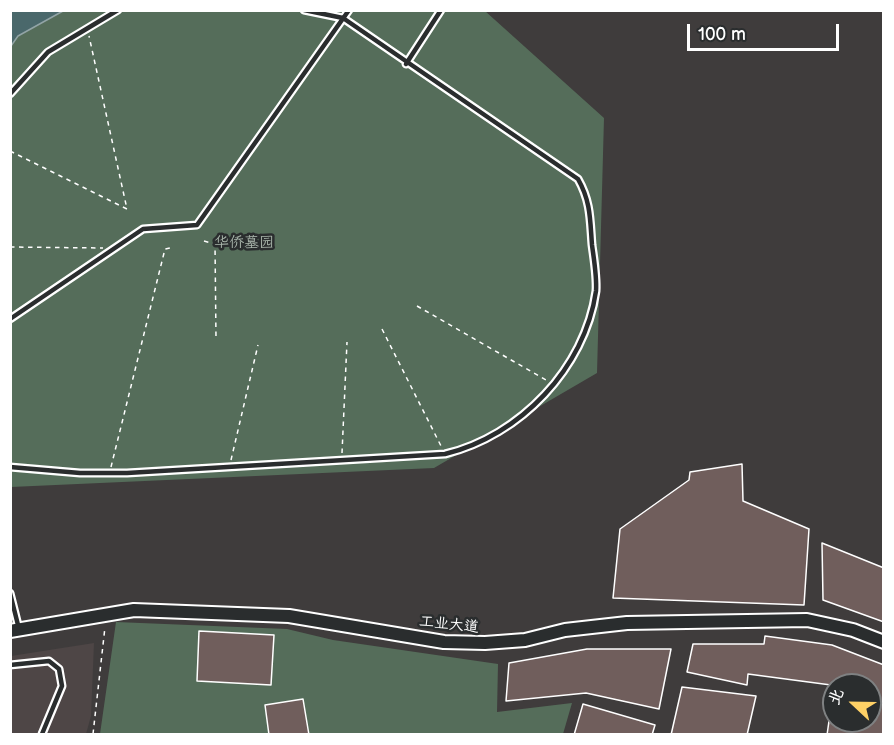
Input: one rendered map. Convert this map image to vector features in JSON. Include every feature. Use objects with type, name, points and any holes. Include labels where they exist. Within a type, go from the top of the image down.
[{"type":"street","name":"工业大道","points":[[15,630],[134,610],[289,616],[444,642],[485,643],[525,640],[565,630],[627,623],[807,620],[853,630],[884,642]]},
{"type":"lane","points":[[10,94],[48,52],[87,26],[118,10]]},
{"type":"lane","points":[[10,467],[109,473],[445,454],[475,445],[536,402],[580,346],[592,313],[596,288],[588,198],[578,179],[406,64],[343,18],[304,10]]},
{"type":"lane","points":[[10,319],[143,229],[197,225],[349,10]]},
{"type":"lane","points":[[406,64],[441,10]]},
{"type":"lane","points":[[10,593],[15,630]]},
{"type":"lane","points":[[10,665],[49,661],[59,669],[62,686],[42,735]]},
{"type":"path","points":[[10,151],[127,209],[87,26]]},
{"type":"path","points":[[204,241],[215,244],[216,339]]},
{"type":"path","points":[[10,247],[115,248]]},
{"type":"path","points":[[109,473],[165,249],[170,248]]},
{"type":"path","points":[[417,306],[552,384]]},
{"type":"path","points":[[382,329],[445,454]]},
{"type":"path","points":[[342,460],[347,342]]},
{"type":"path","points":[[230,467],[258,345]]},
{"type":"path","points":[[93,735],[106,615]]},
{"type":"shaded area","points":[[94,643],[91,716],[86,734],[11,734],[11,656]]},
{"type":"green space","name":"华侨墓园","points":[[10,11],[485,11],[604,118],[597,373],[434,468],[11,487]]},
{"type":"green space","points":[[116,622],[287,629],[333,640],[498,664],[497,712],[572,703],[563,734],[100,734]]},
{"type":"water","points":[[11,10],[63,11],[18,36],[11,46]]},
{"type":"building","points":[[742,464],[743,501],[809,529],[804,605],[613,598],[620,529],[689,480],[690,472]]},
{"type":"building","points":[[822,543],[884,568],[884,622],[823,600]]},
{"type":"building","points":[[199,631],[274,635],[271,685],[197,681]]},
{"type":"building","points":[[765,636],[832,645],[884,665],[884,735],[827,735],[827,733],[882,733],[882,673],[822,673],[822,684],[748,674],[747,685],[687,672],[693,644],[764,644]]},
{"type":"building","points":[[587,649],[671,649],[659,709],[586,693],[506,701],[509,663]]},
{"type":"building","points":[[682,687],[756,696],[747,735],[671,735]]},
{"type":"building","points":[[303,699],[309,735],[269,735],[265,705]]},
{"type":"building","points":[[583,704],[655,725],[652,735],[574,735]]}]
